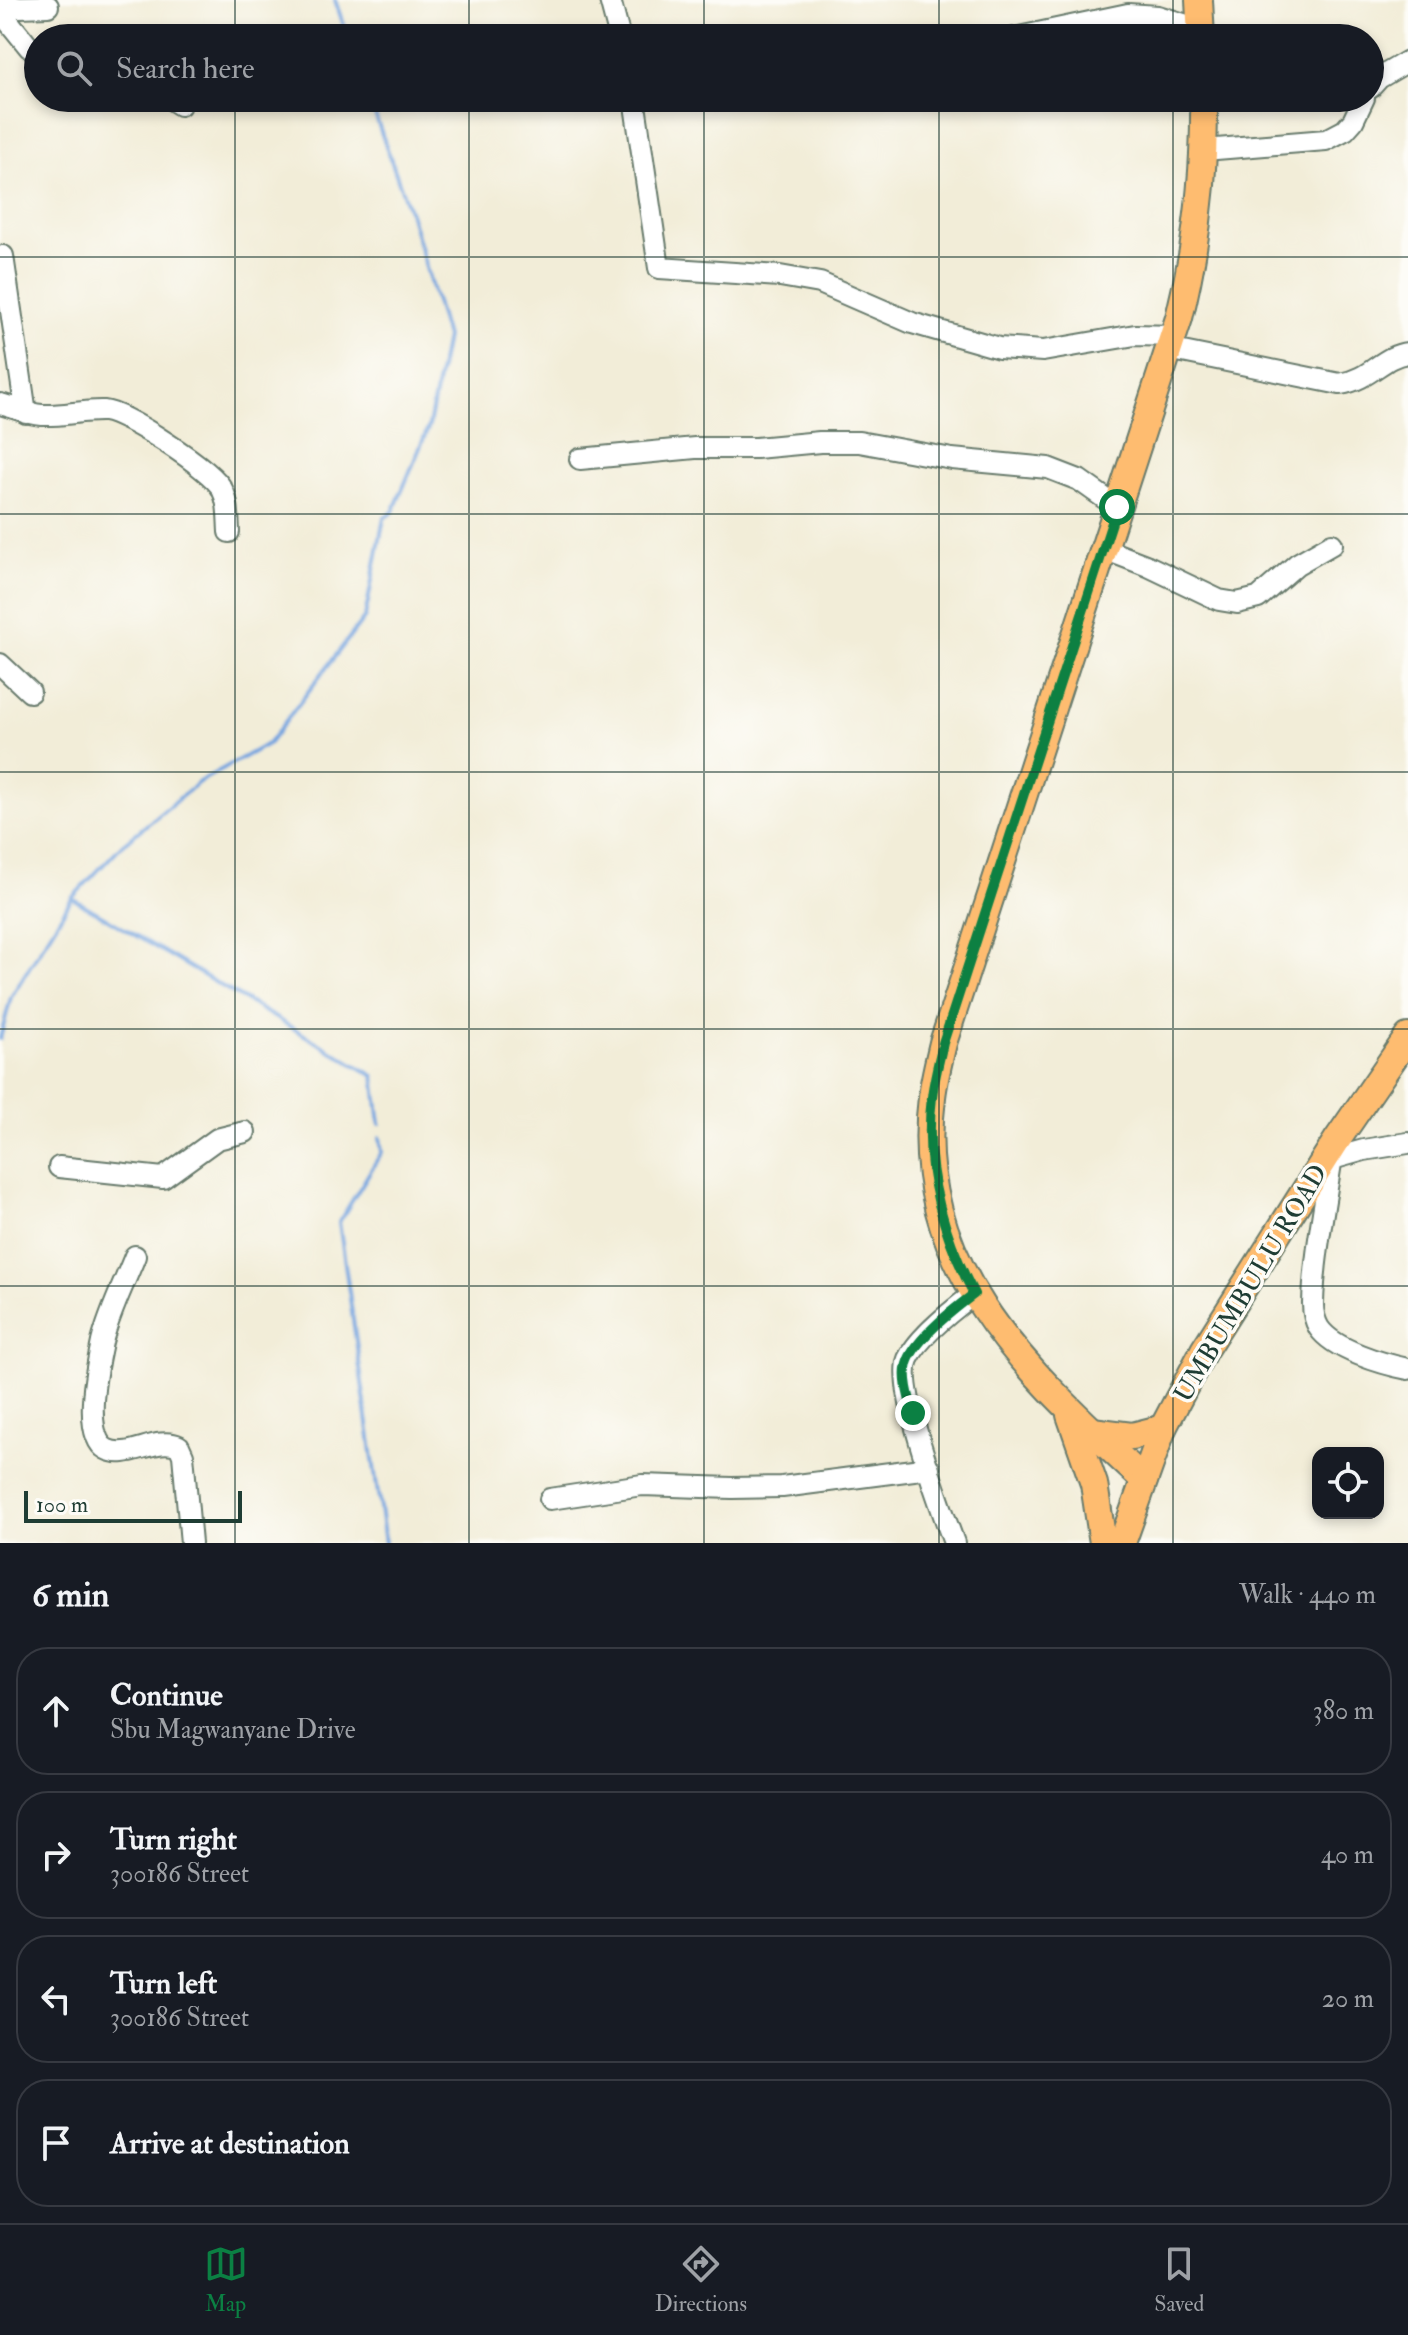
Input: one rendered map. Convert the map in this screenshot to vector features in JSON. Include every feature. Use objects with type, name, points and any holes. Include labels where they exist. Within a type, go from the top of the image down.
[{"type":"main road","points":[[1199,0],[1200,24]]},
{"type":"main road","points":[[1144,1480],[1023,1362],[974,1294],[953,1252],[940,1214],[931,1156],[932,1097],[943,1043],[1187,286],[1203,184],[1204,112]]},
{"type":"main road","name":"UMBUMBULU ROAD","points":[[1122,1543],[1163,1428],[1204,1350],[1408,1037]]},
{"type":"main road","points":[[1068,1409],[1094,1484],[1103,1543]]},
{"type":"main road","points":[[1092,1431],[1132,1436],[1163,1428]]},
{"type":"street","points":[[610,0],[616,24]]},
{"type":"street","points":[[0,3],[19,7],[48,6]]},
{"type":"street","points":[[0,11],[24,41]]},
{"type":"street","points":[[1080,24],[1128,14],[1158,16],[1177,24]]},
{"type":"street","points":[[1384,75],[1408,61]]},
{"type":"street","points":[[636,112],[659,268],[780,276],[820,283],[912,323],[999,348],[1043,351],[1135,335],[1340,384],[1365,377],[1385,361],[1408,353]]},
{"type":"street","points":[[1204,150],[1326,140],[1345,130],[1357,112]]},
{"type":"street","points":[[3,256],[26,413]]},
{"type":"street","points":[[0,404],[43,415],[105,411],[124,418],[186,456],[215,479],[227,505],[229,532]]},
{"type":"street","points":[[580,459],[695,448],[859,442],[952,459],[1048,468],[1079,480],[1117,507]]},
{"type":"street","points":[[1104,549],[1219,600],[1237,603],[1258,598],[1297,564],[1332,544]]},
{"type":"street","points":[[0,664],[30,692]]},
{"type":"street","points":[[59,1167],[163,1178],[217,1139],[245,1132]]},
{"type":"street","points":[[1408,1143],[1333,1153],[1314,1317],[1328,1337],[1345,1347],[1391,1366],[1408,1369]]},
{"type":"street","points":[[135,1256],[103,1341],[92,1417],[100,1442],[107,1449],[119,1451],[169,1443],[179,1446],[183,1455],[191,1543]]},
{"type":"street","points":[[954,1543],[908,1391],[907,1361],[927,1335],[974,1294]]},
{"type":"street","points":[[550,1499],[653,1484],[782,1487],[929,1468]]},
{"type":"waterway","points":[[335,0],[343,24]]},
{"type":"waterway","points":[[0,1039],[11,997],[72,898],[122,845],[199,782],[269,743],[365,617],[384,518],[393,512],[429,426],[446,337],[412,219],[374,112]]},
{"type":"waterway","points":[[72,898],[374,1076],[380,1124]]},
{"type":"waterway","points":[[380,1137],[382,1152],[339,1222],[385,1543]]},
{"type":"route","points":[[913,1413],[906,1380],[907,1361],[950,1312],[974,1294],[953,1252],[940,1214],[931,1156],[932,1097],[943,1043],[1117,507]]}]
